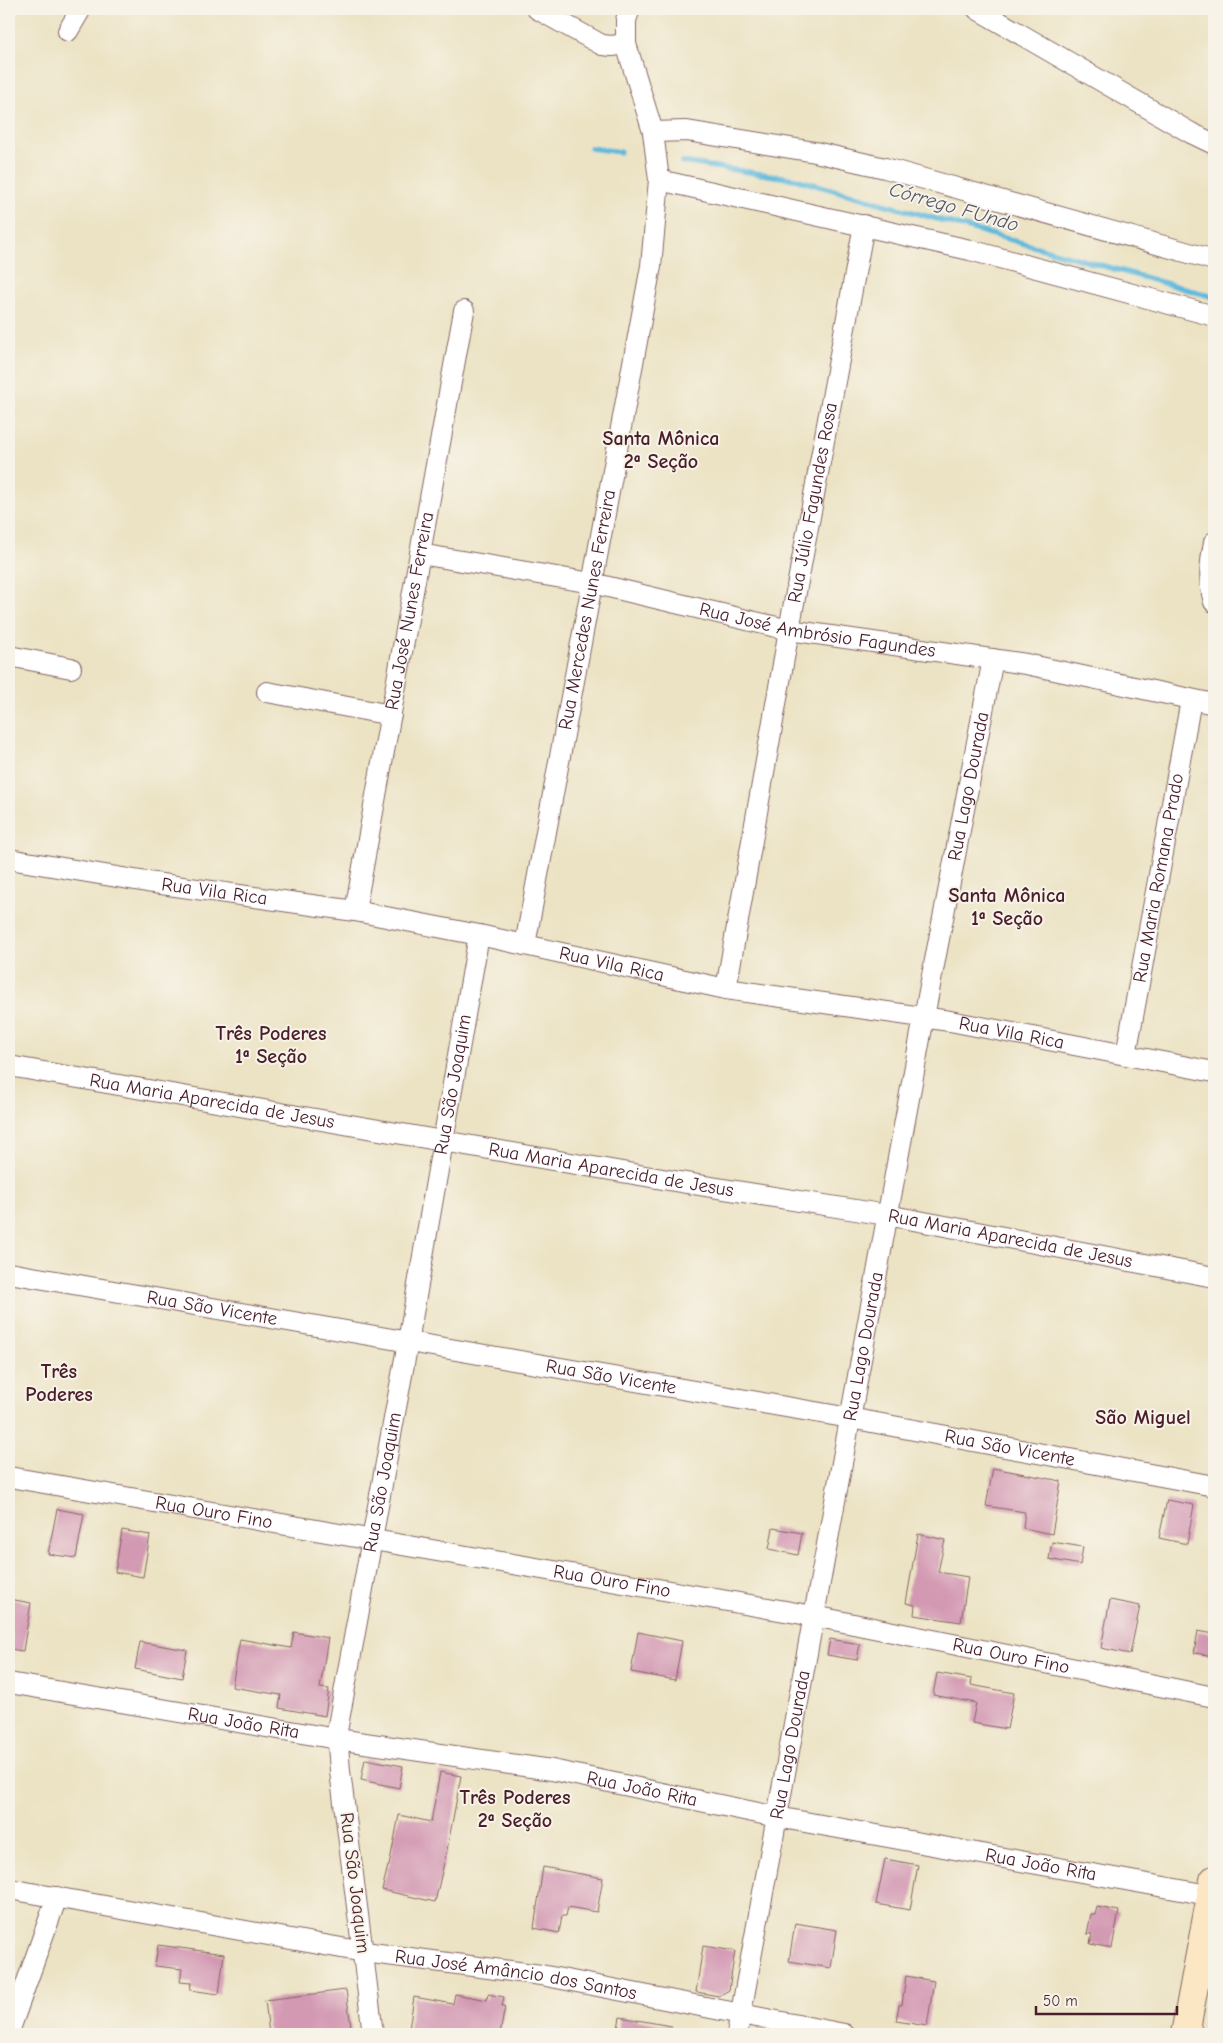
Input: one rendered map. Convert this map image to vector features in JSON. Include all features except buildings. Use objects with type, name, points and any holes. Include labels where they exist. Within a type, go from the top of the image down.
[{"type":"main road","points":[[1185,2034],[1213,1891]]},
{"type":"street","points":[[68,31],[81,9]]},
{"type":"street","points":[[537,9],[602,45],[626,44]]},
{"type":"street","name":"Rua Mercedes Nunes Ferreira","points":[[525,945],[651,266],[659,180],[655,145],[626,44],[626,20],[630,9]]},
{"type":"street","points":[[978,9],[1191,133],[1213,142]]},
{"type":"street","points":[[655,145],[687,131],[815,152],[885,168],[1214,260]]},
{"type":"street","points":[[659,180],[970,250],[1214,316]]},
{"type":"street","name":"Rua Júlio Fagundes Rosa","points":[[726,990],[789,630],[864,225]]},
{"type":"street","name":"Rua José Nunes Ferreira","points":[[355,911],[464,311]]},
{"type":"street","points":[[1214,542],[1210,589],[1214,602]]},
{"type":"street","name":"Rua José Ambrósio Fagundes","points":[[420,554],[592,583],[789,630],[993,659],[1214,704]]},
{"type":"street","points":[[9,656],[71,668]]},
{"type":"street","name":"Rua Lago Dourada","points":[[739,2025],[887,1215],[993,659]]},
{"type":"street","points":[[267,692],[391,715]]},
{"type":"street","name":"Rua Maria Romana Prado","points":[[1126,1055],[1191,700]]},
{"type":"street","name":"Rua Vila Rica","points":[[9,859],[147,882],[355,911],[479,934],[726,990],[924,1017],[1214,1072]]},
{"type":"street","name":"Rua São Joaquim","points":[[373,2034],[337,1739],[479,934]]},
{"type":"street","name":"Rua Maria Aparecida de Jesus","points":[[9,1066],[887,1215],[1214,1277]]},
{"type":"street","name":"Rua São Vicente","points":[[9,1273],[850,1418],[1214,1486]]},
{"type":"street","name":"Rua Ouro Fino","points":[[9,1477],[814,1616],[1214,1697]]},
{"type":"street","name":"Rua João Rita","points":[[9,1683],[337,1739],[552,1770],[777,1817],[1213,1891]]},
{"type":"street","name":"Rua José Amâncio dos Santos","points":[[9,1889],[364,1952],[541,1975],[739,2025],[844,2034]]},
{"type":"street","points":[[9,2032],[57,1897]]},
{"type":"waterway","name":"Córrego FUndo","points":[[591,148],[620,152]]},
{"type":"waterway","name":"Córrego FUndo","points":[[682,162],[795,179],[1214,297]]},
{"type":"district","name":"Santa Mônica 2ª Seção","points":[[661,450]]},
{"type":"district","name":"Santa Mônica 1ª Seção","points":[[1007,906]]},
{"type":"district","name":"Três Poderes 1ª Seção","points":[[271,1044]]},
{"type":"district","name":"Três Poderes","points":[[59,1382]]},
{"type":"district","name":"São Miguel","points":[[1143,1417]]},
{"type":"district","name":"Três Poderes 2ª Seção","points":[[515,1808]]}]
